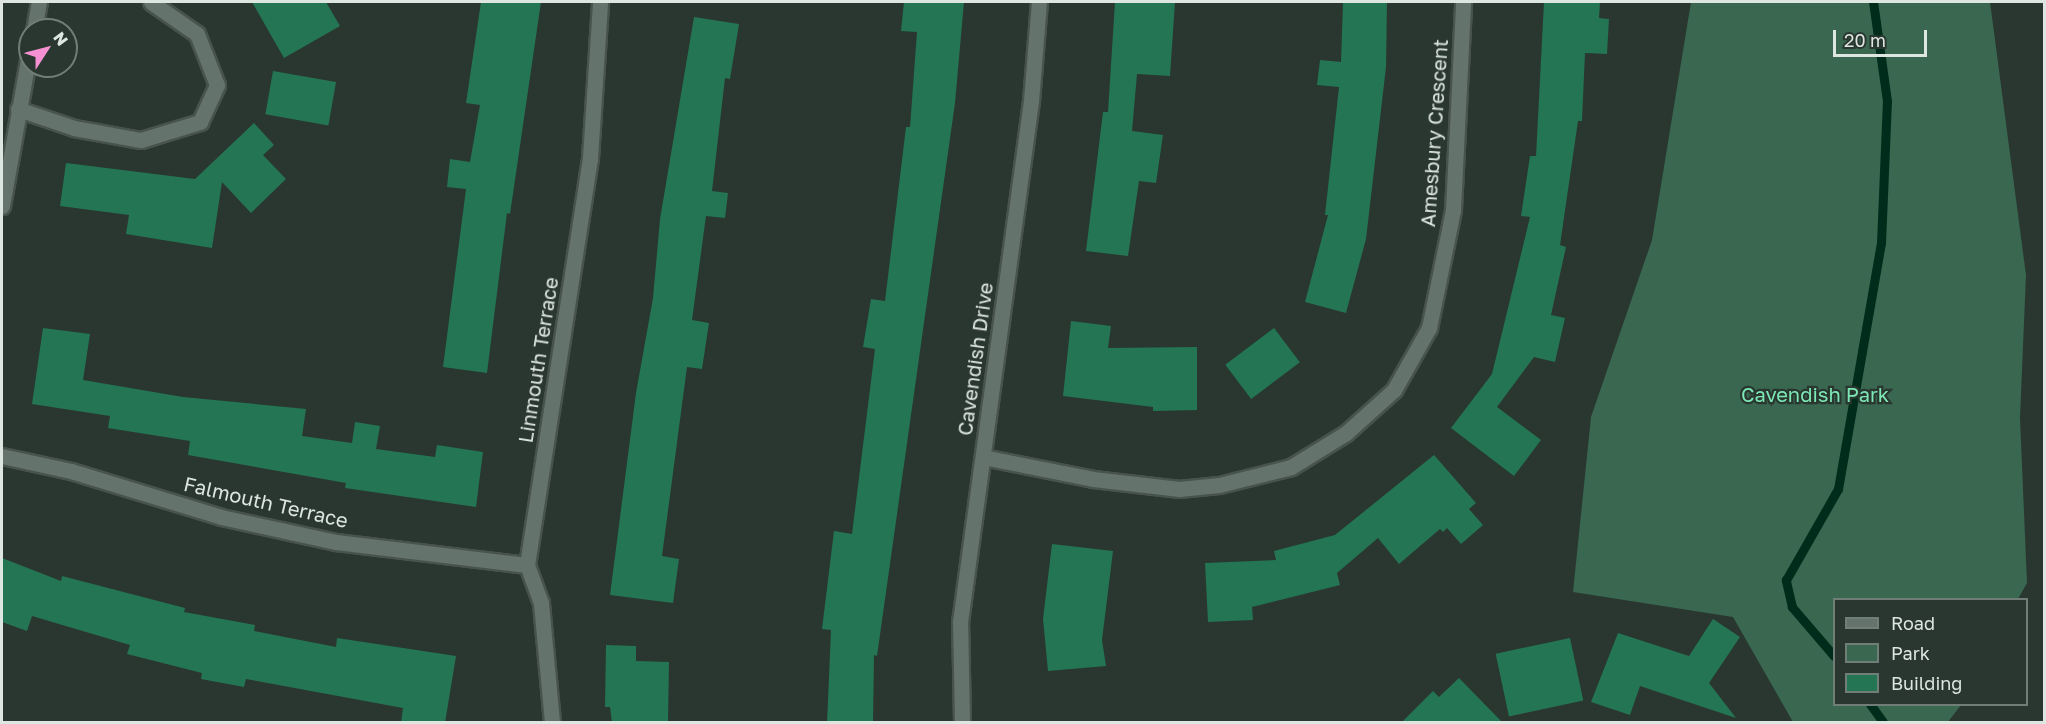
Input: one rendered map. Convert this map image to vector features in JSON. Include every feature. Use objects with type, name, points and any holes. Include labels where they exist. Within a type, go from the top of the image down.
[{"type":"street","points":[[36,18],[39,2]]},
{"type":"street","points":[[18,109],[74,128],[141,140],[200,122],[218,85],[197,34],[151,2]]},
{"type":"street","name":"Linmouth Terrace","points":[[526,565],[590,158],[600,2]]},
{"type":"street","name":"Cavendish Drive","points":[[962,723],[960,622],[1031,101],[1039,2]]},
{"type":"street","name":"Amesbury Crescent","points":[[983,457],[1093,479],[1179,489],[1219,484],[1291,467],[1346,433],[1394,390],[1429,328],[1452,210],[1464,2]]},
{"type":"street","points":[[2,206],[24,78]]},
{"type":"street","name":"Falmouth Terrace","points":[[2,456],[71,471],[221,517],[336,542],[526,565]]},
{"type":"street","points":[[526,565],[542,603],[552,723]]},
{"type":"green space","name":"Cavendish Park","points":[[1691,2],[1990,2],[2026,275],[2020,418],[2027,583],[2019,598],[1833,598],[1833,706],[1960,706],[1948,722],[1793,722],[1733,617],[1573,592],[1591,417],[1652,240]]},
{"type":"building","points":[[252,2],[326,2],[340,26],[284,58]]},
{"type":"building","points":[[481,2],[541,2],[510,214],[507,213],[487,373],[443,367],[466,189],[447,187],[450,159],[470,162],[480,105],[466,103]]},
{"type":"building","points":[[904,2],[964,2],[955,103],[877,656],[874,655],[873,723],[827,723],[831,630],[822,629],[834,531],[852,534],[875,349],[863,347],[871,299],[885,301],[906,127],[910,127],[917,32],[901,31]]},
{"type":"building","points":[[1115,2],[1175,2],[1170,76],[1137,74],[1132,131],[1163,135],[1156,183],[1139,181],[1128,256],[1086,251],[1103,112],[1108,112]]},
{"type":"building","points":[[1343,2],[1387,2],[1386,67],[1366,239],[1346,313],[1305,302],[1328,215],[1325,215],[1339,87],[1317,85],[1320,60],[1341,62]]},
{"type":"building","points":[[1544,2],[1600,2],[1599,18],[1609,19],[1607,54],[1585,53],[1582,121],[1578,121],[1560,245],[1566,247],[1551,315],[1565,318],[1555,362],[1534,357],[1497,407],[1541,440],[1514,476],[1451,428],[1492,374],[1530,217],[1521,216],[1530,156],[1536,156]]},
{"type":"building","points":[[694,17],[739,24],[730,79],[725,78],[712,191],[728,193],[725,218],[706,216],[692,320],[709,323],[702,369],[687,367],[662,556],[679,559],[673,603],[610,595],[636,393],[653,298],[660,219]]},
{"type":"building","points":[[273,71],[336,82],[328,125],[265,114]]},
{"type":"building","points":[[254,123],[274,145],[263,155],[286,179],[251,213],[222,182],[212,248],[126,234],[129,215],[60,206],[66,163],[195,179]]},
{"type":"building","points":[[1071,321],[1111,326],[1108,348],[1197,347],[1197,410],[1153,411],[1153,407],[1063,396]]},
{"type":"building","points":[[43,328],[90,334],[83,380],[183,397],[306,409],[302,436],[352,443],[355,422],[380,426],[376,449],[435,457],[437,445],[483,452],[476,507],[345,488],[346,483],[188,455],[190,441],[108,428],[110,416],[32,404]]},
{"type":"building","points":[[1274,328],[1300,362],[1251,399],[1225,365]]},
{"type":"building","points":[[1434,455],[1476,503],[1469,509],[1483,525],[1461,544],[1447,528],[1443,532],[1440,529],[1399,564],[1378,538],[1337,573],[1340,585],[1252,607],[1253,620],[1208,622],[1205,563],[1276,560],[1274,551],[1335,535]]},
{"type":"building","points":[[1052,544],[1113,551],[1102,640],[1106,666],[1048,671],[1043,619]]},
{"type":"building","points":[[2,558],[61,581],[62,576],[185,608],[184,612],[255,625],[254,631],[336,647],[337,638],[456,656],[445,723],[401,723],[403,708],[246,679],[244,687],[201,679],[202,673],[127,654],[130,645],[32,616],[27,631],[2,622]]},
{"type":"building","points":[[1713,619],[1740,637],[1709,683],[1736,718],[1640,686],[1630,715],[1591,702],[1618,633],[1689,656]]},
{"type":"building","points":[[1570,638],[1583,701],[1509,716],[1496,654]]},
{"type":"building","points":[[606,645],[636,646],[636,661],[669,662],[668,723],[612,723],[610,707],[605,707]]},
{"type":"building","points":[[1459,678],[1503,723],[1401,723],[1433,691],[1439,697]]},
{"type":"waterway","points":[[1833,655],[1792,607],[1786,580],[1838,489],[1881,243],[1887,101],[1873,2]]},
{"type":"waterway","points":[[1871,706],[1883,722]]}]
